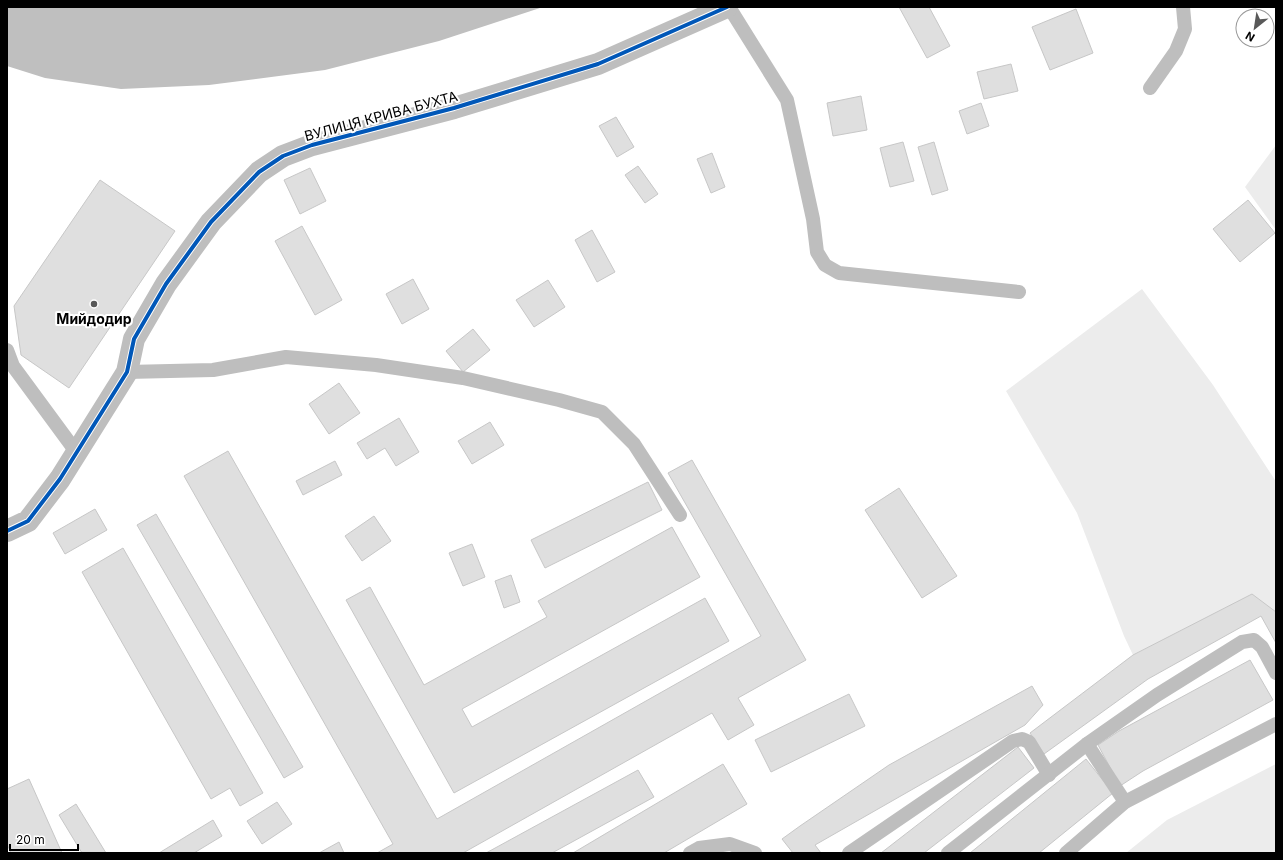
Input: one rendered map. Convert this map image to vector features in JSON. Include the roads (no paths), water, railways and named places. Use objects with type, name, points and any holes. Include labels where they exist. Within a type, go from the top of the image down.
[{"type":"street","name":"ВУЛИЦЯ КРИВА БУХТА","points":[[7,531],[28,521],[60,479],[128,372],[134,339],[166,284],[212,222],[259,172],[283,156],[312,145],[454,108],[598,64],[728,7]]},
{"type":"lane","points":[[728,7],[787,100],[813,219],[817,252],[825,265],[839,273],[1019,292]]},
{"type":"lane","points":[[1150,88],[1176,51],[1184,29],[1183,7]]},
{"type":"lane","points":[[7,350],[13,366],[77,453]]},
{"type":"lane","points":[[128,372],[213,370],[286,357],[376,365],[463,378],[558,400],[602,412],[634,444],[680,515]]},
{"type":"lane","points":[[948,853],[1087,744],[1157,695],[1242,642],[1254,640],[1262,646],[1276,673]]},
{"type":"lane","points":[[1066,853],[1126,802],[1276,724]]},
{"type":"lane","points":[[849,853],[1014,741],[1022,740],[1029,742],[1049,775]]},
{"type":"lane","points":[[1087,744],[1126,802]]},
{"type":"lane","points":[[690,853],[699,848],[730,844],[755,853]]},
{"type":"place","name":"Мийдодир","points":[[94,304]]}]
